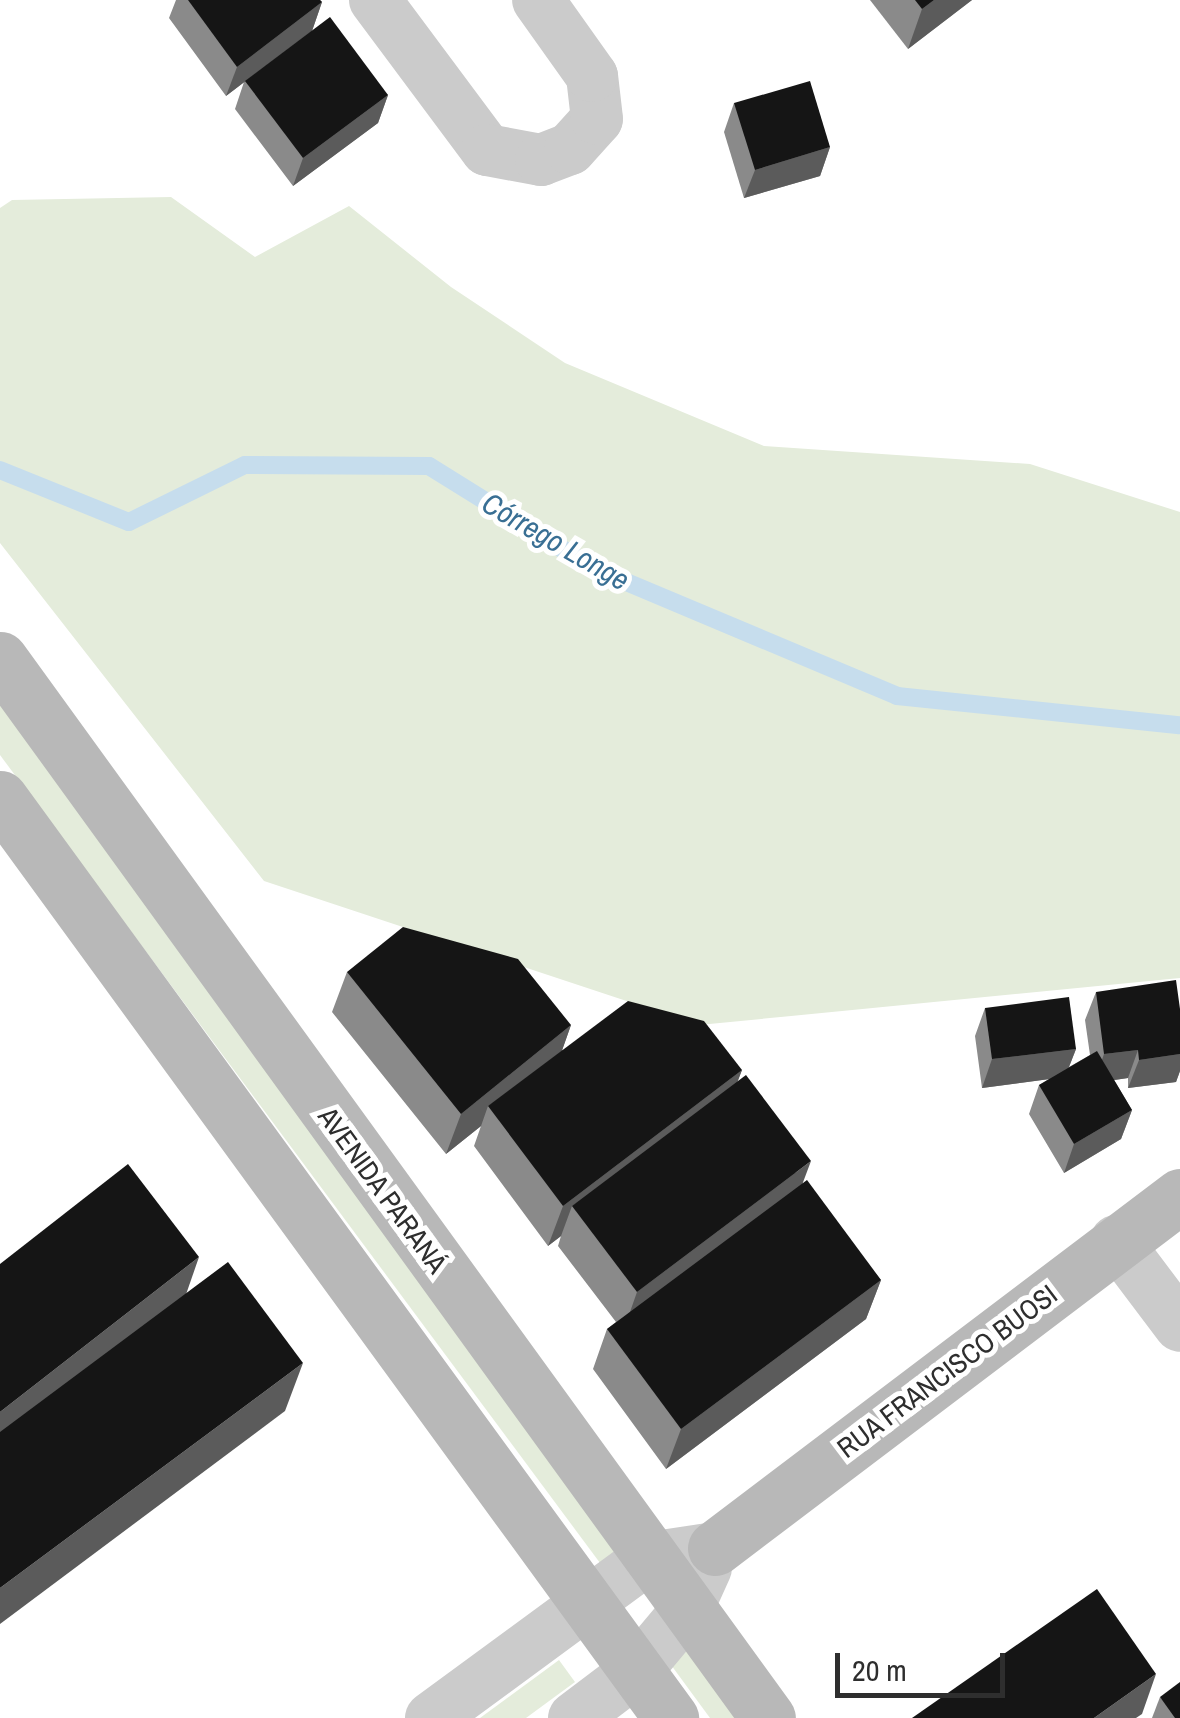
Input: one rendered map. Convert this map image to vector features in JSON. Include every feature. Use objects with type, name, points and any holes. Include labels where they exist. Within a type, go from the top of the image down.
[{"type":"main road","name":"AVENIDA PARANÁ","points":[[0,659],[768,1718]]},
{"type":"main road","points":[[0,798],[671,1718]]},
{"type":"main road","name":"RUA FRANCISCO BUOSI","points":[[715,1548],[1180,1196]]},
{"type":"street","points":[[375,0],[487,150],[540,160],[570,149],[596,119],[592,76],[538,0]]},
{"type":"street","points":[[1116,1241],[1180,1326]]},
{"type":"street","name":"RUA FRANCISCO BUOSI","points":[[649,1558],[715,1548]]},
{"type":"street","name":"RUA FRANCISCO BUOSI","points":[[574,1718],[636,1670],[687,1610],[715,1548]]},
{"type":"street","points":[[431,1718],[649,1558]]},
{"type":"green space","points":[[171,197],[255,257],[349,206],[451,287],[565,363],[764,446],[1030,464],[1180,512],[1180,978],[699,1025],[264,881],[0,543],[0,208],[12,200]]},
{"type":"green space","points":[[0,704],[627,1549],[603,1567],[0,755]]},
{"type":"green space","points":[[673,1632],[749,1718],[710,1718],[663,1654]]},
{"type":"green space","points":[[559,1660],[575,1682],[526,1718],[480,1718]]},
{"type":"building","points":[[188,0],[320,0],[322,2],[237,67]]},
{"type":"building","points":[[915,0],[934,0],[922,9]]},
{"type":"building","points":[[330,17],[388,95],[303,158],[245,81]]},
{"type":"building","points":[[810,81],[830,147],[755,170],[734,103]]},
{"type":"building","points":[[403,927],[518,959],[571,1025],[461,1114],[347,972]]},
{"type":"building","points":[[1176,980],[1180,1054],[1139,1060],[1138,1050],[1104,1054],[1096,992]]},
{"type":"building","points":[[1069,997],[1076,1049],[992,1059],[985,1008]]},
{"type":"building","points":[[628,1001],[704,1021],[742,1070],[563,1206],[488,1106]]},
{"type":"building","points":[[1097,1051],[1132,1110],[1074,1144],[1039,1085]]},
{"type":"building","points":[[746,1075],[811,1161],[637,1292],[572,1206]]},
{"type":"building","points":[[128,1164],[199,1257],[0,1412],[0,1264]]},
{"type":"building","points":[[807,1180],[881,1280],[681,1429],[607,1329]]},
{"type":"building","points":[[228,1262],[303,1363],[0,1588],[0,1432]]},
{"type":"building","points":[[1097,1589],[1156,1674],[1094,1718],[912,1718]]},
{"type":"building","points":[[1180,1682],[1180,1718],[1175,1718],[1160,1697]]},
{"type":"waterway","name":"Córrego Longe","points":[[0,470],[129,522],[245,465],[429,466],[593,568],[897,696],[1180,725]]}]
